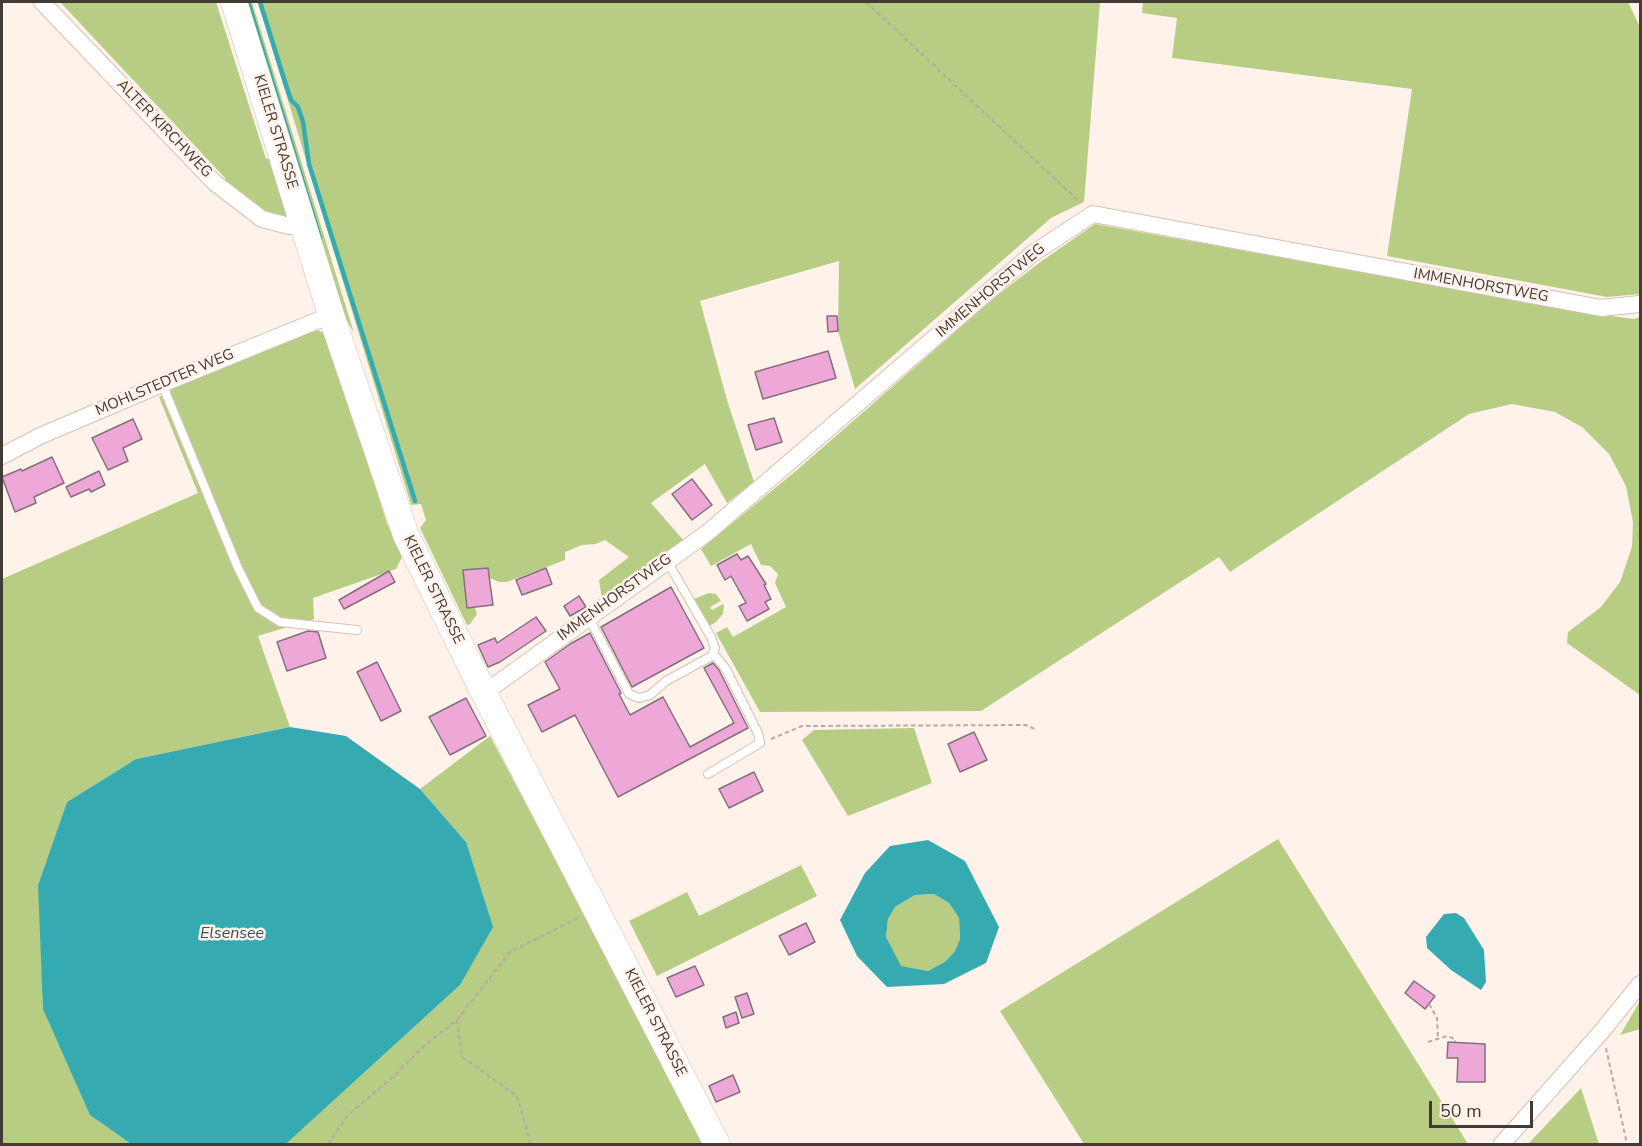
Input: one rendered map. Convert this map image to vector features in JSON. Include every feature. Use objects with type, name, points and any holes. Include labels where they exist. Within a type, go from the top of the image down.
[{"type":"main road","name":"KIELER STRASSE","points":[[234,2],[331,315],[406,535],[484,693],[717,1144]]},
{"type":"street","name":"ALTER KIRCHWEG","points":[[42,2],[215,183],[262,219],[289,226],[304,225]]},
{"type":"street","name":"IMMENHORSTWEG","points":[[484,693],[707,533],[1032,254],[1093,214],[1601,308],[1641,304]]},
{"type":"street","name":"MOHLSTEDTER WEG","points":[[2,456],[40,436],[331,315]]},
{"type":"street","points":[[1502,1144],[1641,984]]},
{"type":"lane","points":[[162,384],[238,568],[258,608],[280,622],[357,630]]},
{"type":"lane","points":[[589,618],[629,694],[639,698],[651,694],[666,681],[712,656],[715,648],[711,638],[667,561]]},
{"type":"lane","points":[[708,774],[760,743],[758,733],[726,669],[713,653]]},
{"type":"path","points":[[866,2],[1093,214]]},
{"type":"path","points":[[760,743],[802,726],[1026,724],[1037,730]]},
{"type":"path","points":[[328,1144],[348,1115],[394,1076],[426,1044],[457,1020],[510,952],[597,909]]},
{"type":"path","points":[[1429,1004],[1437,1018],[1438,1038]]},
{"type":"path","points":[[457,1020],[462,1057],[517,1096],[531,1144]]},
{"type":"path","points":[[1602,1031],[1627,1144]]},
{"type":"path","points":[[1428,1042],[1447,1036],[1455,1039],[1455,1042]]},
{"type":"green space","points":[[60,2],[216,2],[266,159],[273,157],[290,221],[264,214],[222,183],[226,179]]},
{"type":"green space","points":[[243,2],[252,2],[354,333],[342,312]]},
{"type":"green space","points":[[258,2],[1100,2],[1084,202],[1051,218],[855,389],[838,331],[839,261],[700,301],[727,400],[754,482],[727,503],[705,464],[651,503],[684,541],[602,599],[599,580],[629,557],[605,540],[596,544],[582,545],[565,552],[565,560],[507,582],[499,582],[490,578],[488,568],[463,570],[477,614],[467,625],[420,528],[426,520],[421,504],[411,505]]},
{"type":"green space","points":[[1143,2],[1628,2],[1640,27],[1640,294],[1607,297],[1387,256],[1412,89],[1172,58],[1177,18],[1142,13]]},
{"type":"green space","points":[[1095,224],[1596,314],[1634,319],[1640,317],[1640,695],[1567,643],[1568,632],[1601,607],[1620,582],[1632,547],[1633,522],[1626,486],[1609,454],[1582,427],[1555,412],[1512,404],[1469,414],[1230,572],[1219,557],[981,711],[760,712],[716,633],[727,627],[733,637],[786,607],[775,583],[778,574],[770,566],[761,565],[751,544],[711,566],[701,549],[797,470],[994,298]]},
{"type":"green space","points":[[313,329],[325,333],[328,338],[387,523],[402,557],[396,569],[313,598],[314,619],[258,636],[290,727],[136,759],[67,802],[38,885],[90,1115],[131,1144],[2,1144],[2,579],[198,493],[159,397],[170,393],[172,386]]},
{"type":"green space","points":[[709,593],[716,594],[721,601],[710,607],[712,610],[723,604],[724,606],[723,614],[709,626],[694,599]]},
{"type":"green space","points":[[914,728],[932,783],[848,816],[802,740],[814,730]]},
{"type":"green space","points":[[490,736],[705,1144],[286,1144],[460,985],[466,842],[420,789]]},
{"type":"green space","points":[[1278,839],[1468,1144],[1084,1144],[1000,1011]]},
{"type":"green space","points":[[801,865],[817,896],[657,976],[629,921],[687,892],[699,916]]},
{"type":"green space","points":[[934,894],[949,903],[959,918],[960,939],[955,951],[946,961],[928,971],[900,966],[886,937],[888,919],[895,907],[915,895]]},
{"type":"green space","points":[[1640,1001],[1640,1029],[1620,1035]]},
{"type":"green space","points":[[1581,1088],[1599,1144],[1528,1144]]},
{"type":"water","name":"Elsensee","points":[[290,727],[346,736],[420,789],[466,842],[493,927],[460,985],[286,1144],[131,1144],[90,1115],[43,1009],[38,885],[67,802],[136,759]]},
{"type":"water","points":[[928,840],[965,861],[999,927],[986,963],[944,984],[887,987],[857,956],[840,920],[865,873],[890,846]],"holes":[[[934,894],[949,903],[959,918],[960,939],[955,951],[946,961],[928,971],[901,966],[886,937],[888,919],[895,907],[915,895]]]},
{"type":"water","points":[[1456,913],[1464,918],[1484,950],[1486,982],[1481,990],[1451,970],[1427,948],[1426,937],[1444,914]]},
{"type":"building","points":[[827,316],[837,316],[838,331],[828,332]]},
{"type":"building","points":[[828,351],[836,378],[763,399],[755,372]]},
{"type":"building","points":[[774,418],[782,442],[756,450],[748,425]]},
{"type":"building","points":[[133,419],[142,439],[123,448],[128,461],[108,470],[92,438]]},
{"type":"building","points":[[52,457],[64,483],[34,497],[36,503],[15,512],[2,477],[21,469],[22,471]]},
{"type":"building","points":[[99,471],[105,485],[91,492],[89,489],[71,497],[66,487]]},
{"type":"building","points":[[692,479],[712,505],[692,520],[672,494]]},
{"type":"building","points":[[737,554],[741,560],[748,556],[766,584],[764,585],[771,599],[765,602],[769,609],[747,621],[739,606],[746,603],[731,576],[725,580],[717,565]]},
{"type":"building","points":[[488,568],[493,605],[467,608],[463,570]]},
{"type":"building","points":[[546,568],[552,584],[522,595],[516,580]]},
{"type":"building","points":[[389,571],[395,582],[344,609],[339,600]]},
{"type":"building","points":[[671,587],[704,648],[632,687],[601,627]]},
{"type":"building","points":[[579,596],[586,607],[570,616],[564,606]]},
{"type":"building","points":[[536,617],[546,631],[500,662],[488,667],[478,645],[495,638],[497,643]]},
{"type":"building","points":[[308,631],[318,632],[326,658],[287,671],[277,642]]},
{"type":"building","points":[[590,633],[630,715],[663,697],[690,747],[734,723],[704,668],[713,663],[719,670],[748,728],[618,797],[575,715],[542,732],[528,705],[560,689],[545,662]]},
{"type":"building","points":[[377,662],[401,711],[381,721],[357,672]]},
{"type":"building","points":[[466,698],[486,736],[450,755],[429,717]]},
{"type":"building","points":[[974,732],[987,760],[960,772],[948,744]]},
{"type":"building","points":[[754,772],[763,791],[729,808],[719,789]]},
{"type":"building","points":[[806,923],[815,942],[789,955],[779,936]]},
{"type":"building","points":[[695,966],[704,985],[676,997],[667,978]]},
{"type":"building","points":[[1414,981],[1435,996],[1425,1009],[1405,993]]},
{"type":"building","points":[[747,993],[754,1014],[742,1018],[735,997]]},
{"type":"building","points":[[736,1012],[739,1023],[726,1028],[723,1017]]},
{"type":"building","points":[[1448,1042],[1485,1044],[1485,1082],[1457,1082],[1458,1058],[1447,1058]]},
{"type":"building","points":[[733,1075],[740,1092],[716,1102],[709,1086]]},
{"type":"waterway","points":[[248,2],[320,238]]},
{"type":"waterway","points":[[260,2],[291,100],[298,107],[303,122],[309,164],[415,501]]}]
